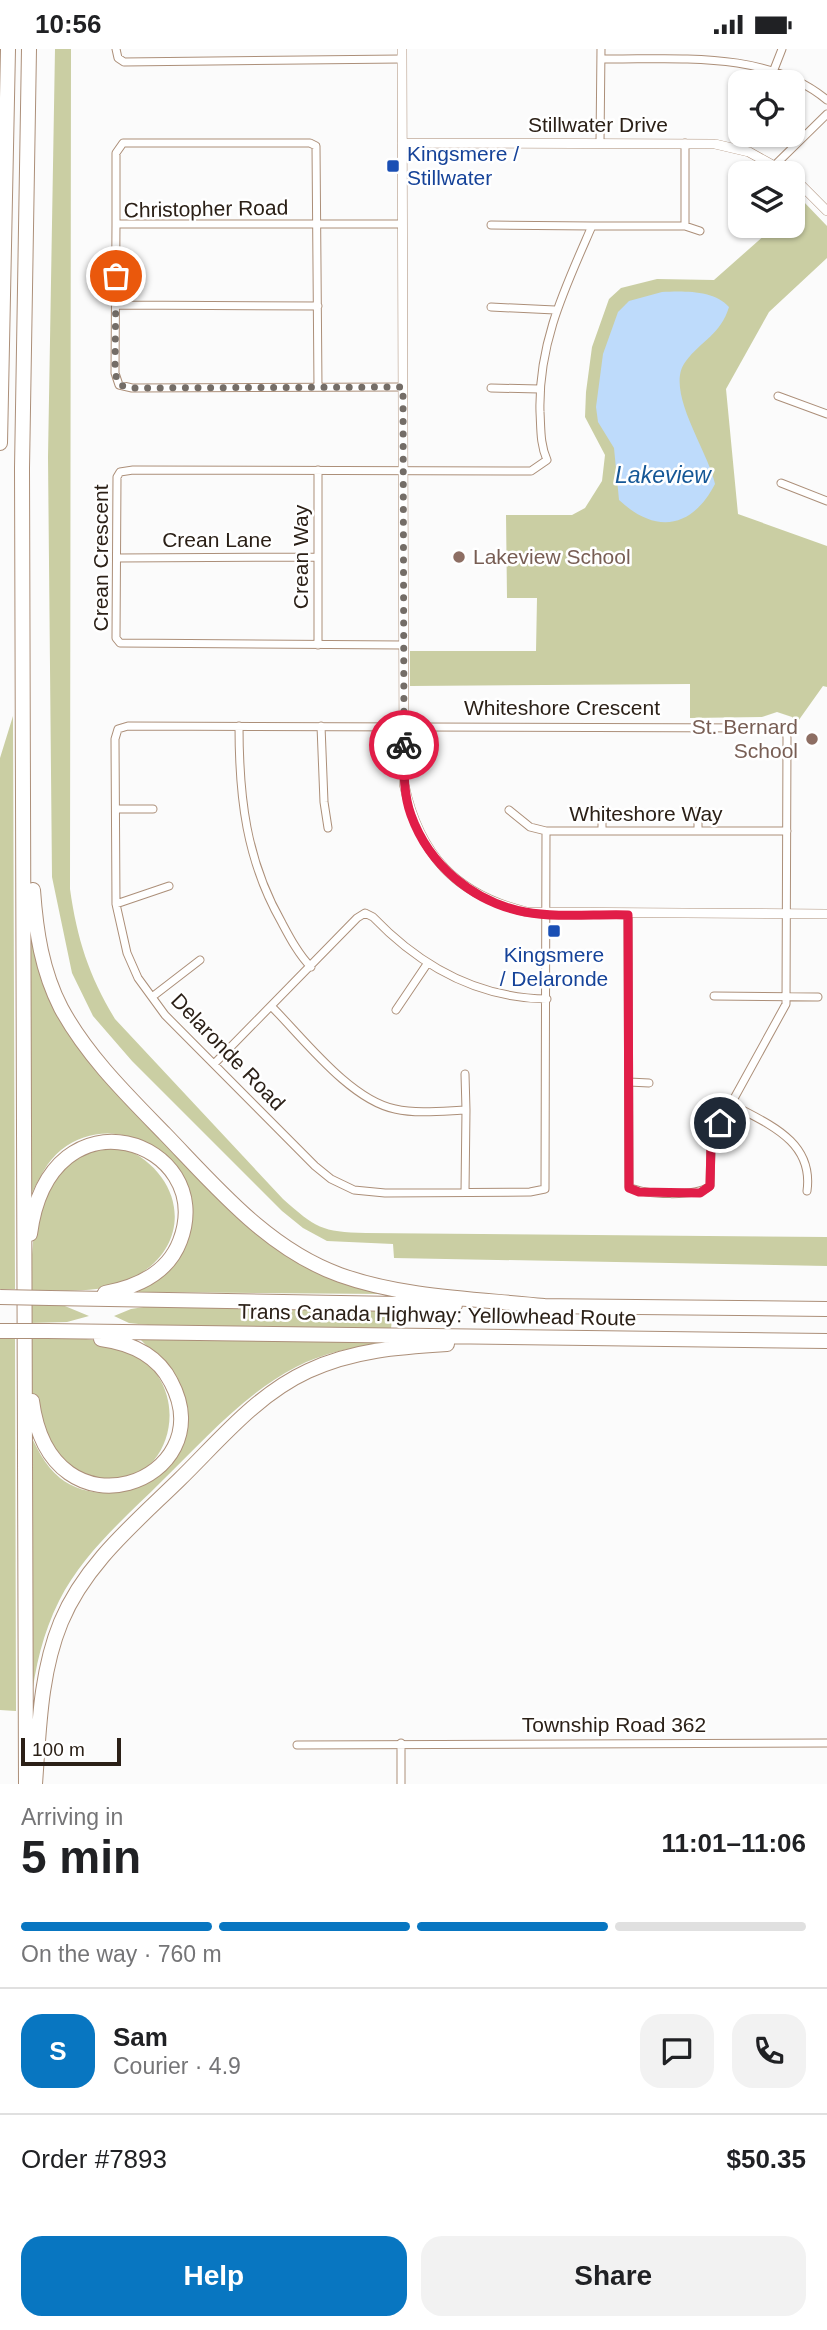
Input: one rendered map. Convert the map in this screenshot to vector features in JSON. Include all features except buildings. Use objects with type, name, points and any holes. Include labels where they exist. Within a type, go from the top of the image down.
[{"type":"highway","points":[[0,443],[7,231],[8,49]]},
{"type":"highway","points":[[26,1784],[22,468],[31,49]]},
{"type":"highway","points":[[25,779],[38,937],[53,991],[70,1023],[95,1059],[204,1174],[261,1230],[310,1262],[340,1275],[404,1290],[544,1306]]},
{"type":"highway","points":[[0,1297],[51,1298],[120,1290],[145,1280],[167,1263],[181,1238],[185,1209],[177,1180],[158,1158],[131,1145],[102,1142],[77,1149],[59,1162],[45,1182],[35,1208],[24,1283]]},
{"type":"highway","name":"Trans Canada Highway: Yellowhead Route","points":[[51,1298],[827,1309]]},
{"type":"highway","points":[[0,1331],[47,1331],[130,1346],[152,1358],[168,1375],[180,1408],[180,1430],[167,1459],[152,1473],[131,1483],[94,1485],[71,1476],[54,1459],[41,1440],[34,1417],[24,1316]]},
{"type":"highway","name":"Trans Canada Highway: Yellowhead Route","points":[[47,1331],[827,1341]]},
{"type":"highway","points":[[35,1784],[47,1667],[70,1604],[88,1575],[113,1544],[255,1406],[305,1372],[368,1351],[549,1337]]},
{"type":"street","points":[[116,49],[118,58],[124,62],[197,56],[402,54],[404,784],[411,814],[426,847],[442,866],[474,893],[508,908],[546,914],[827,914]]},
{"type":"street","points":[[600,142],[601,49]]},
{"type":"street","points":[[774,70],[782,49]]},
{"type":"street","points":[[601,59],[726,61],[764,70]]},
{"type":"street","points":[[805,87],[827,100]]},
{"type":"street","points":[[779,161],[827,114]]},
{"type":"street","points":[[116,224],[116,153],[118,147],[129,142],[310,143],[316,146],[318,387]]},
{"type":"street","name":"Stillwater Drive","points":[[402,143],[715,144],[749,152],[767,161]]},
{"type":"street","points":[[685,143],[685,226]]},
{"type":"street","points":[[805,189],[827,211]]},
{"type":"street","name":"Christopher Road","points":[[402,223],[116,224],[115,373],[119,385],[132,388],[403,387]]},
{"type":"street","points":[[491,225],[685,226],[700,231]]},
{"type":"street","points":[[491,389],[539,389],[555,310],[592,226]]},
{"type":"street","points":[[116,306],[318,306]]},
{"type":"street","points":[[491,307],[555,310]]},
{"type":"street","name":"Crean Crescent","points":[[402,645],[120,643],[116,638],[116,483],[120,472],[531,471],[547,460],[541,446],[539,389]]},
{"type":"street","points":[[778,396],[827,414]]},
{"type":"street","name":"Crean Way","points":[[318,470],[318,645]]},
{"type":"street","points":[[781,483],[827,501]]},
{"type":"street","name":"Crean Lane","points":[[117,558],[318,557]]},
{"type":"street","points":[[239,726],[240,789],[252,858],[278,916],[311,967]]},
{"type":"street","points":[[321,726],[324,802],[328,828]]},
{"type":"street","name":"Delaronde Road","points":[[404,726],[118,729],[115,739],[116,904],[127,953],[138,978],[165,1015],[331,1179],[354,1190],[385,1193],[530,1192],[545,1189],[546,914]]},
{"type":"street","name":"Whiteshore Crescent","points":[[404,726],[783,726],[787,732],[786,997]]},
{"type":"street","points":[[116,809],[153,809]]},
{"type":"street","points":[[509,810],[530,827],[546,831]]},
{"type":"street","points":[[698,811],[698,830]]},
{"type":"street","points":[[602,812],[602,831]]},
{"type":"street","name":"Whiteshore Way","points":[[546,914],[546,831],[787,831]]},
{"type":"street","points":[[116,904],[169,886]]},
{"type":"street","points":[[214,1064],[357,918],[365,913],[427,964],[488,991],[547,999]]},
{"type":"street","points":[[628,915],[629,1188],[639,1192],[700,1193],[710,1186],[711,1145],[783,1013],[786,997]]},
{"type":"street","points":[[152,997],[200,960]]},
{"type":"street","points":[[396,1010],[427,964]]},
{"type":"street","points":[[714,996],[818,997]]},
{"type":"street","points":[[272,1007],[346,1081],[369,1099],[395,1109],[466,1110]]},
{"type":"street","points":[[464,1192],[465,1074]]},
{"type":"street","points":[[629,1082],[649,1083]]},
{"type":"street","points":[[731,1104],[792,1140],[806,1167],[807,1191]]},
{"type":"street","name":"Township Road 362","points":[[297,1745],[827,1742]]},
{"type":"street","points":[[401,1743],[401,1784]]},
{"type":"green space","points":[[55,49],[71,49],[70,889],[85,957],[115,1019],[283,1199],[320,1226],[366,1233],[827,1237],[827,1266],[394,1258],[393,1244],[327,1241],[303,1228],[282,1211],[132,1061],[93,1016],[72,973],[52,877],[48,457]]},
{"type":"green space","points":[[805,203],[827,226],[827,258],[769,312],[726,389],[738,514],[827,546],[827,687],[823,686],[796,724],[792,717],[777,712],[762,717],[690,718],[690,684],[410,686],[410,651],[536,651],[537,598],[507,598],[506,515],[572,515],[585,508],[602,481],[605,455],[585,417],[592,347],[609,299],[621,288],[657,279],[714,280],[761,238],[805,238]]},
{"type":"green space","points":[[13,716],[15,1289],[0,1289],[0,758]]},
{"type":"green space","points":[[31,934],[62,1019],[253,1229],[384,1294],[138,1292],[179,1252],[182,1177],[158,1151],[127,1136],[94,1135],[77,1140],[56,1154],[31,1195]]},
{"type":"green space","points":[[122,1147],[144,1160],[161,1176],[171,1195],[175,1215],[172,1235],[163,1253],[147,1269],[113,1286],[77,1290],[29,1290],[35,1219],[55,1174],[87,1149]]},
{"type":"green space","points":[[28,1304],[60,1304],[89,1316],[67,1322],[29,1323]]},
{"type":"green space","points":[[150,1306],[393,1308],[391,1329],[157,1326],[129,1323],[114,1316],[131,1309]]},
{"type":"green space","points":[[0,1337],[15,1337],[16,1711],[0,1710]]},
{"type":"green space","points":[[29,1337],[74,1338],[109,1343],[147,1363],[163,1386],[169,1412],[166,1437],[155,1459],[136,1475],[112,1480],[83,1473],[61,1462],[34,1407],[30,1381]]},
{"type":"green space","points":[[138,1337],[383,1343],[327,1354],[296,1367],[259,1390],[225,1419],[120,1522],[80,1567],[59,1601],[48,1625],[31,1703],[27,1428],[54,1473],[83,1490],[109,1493],[123,1491],[147,1482],[157,1474],[180,1443],[169,1369]]},
{"type":"water","name":"Lakeview","points":[[662,292],[707,295],[723,301],[729,307],[716,331],[686,361],[680,373],[683,404],[715,484],[695,510],[672,522],[646,518],[619,500],[614,448],[598,422],[596,407],[603,354],[618,312],[629,301]]},
{"type":"way so far","points":[[116,276],[115,373],[119,385],[132,388],[403,387],[404,745]]},
{"type":"place","name":"Kingsmere / Stillwater","points":[[393,166]]},
{"type":"place","name":"Lakeview School","points":[[459,557]]},
{"type":"place","name":"St. Bernard School","points":[[812,739]]},
{"type":"place","name":"Kingsmere / Delaronde","points":[[554,931]]},
{"type":"route","points":[[404,745],[404,784],[411,814],[426,847],[459,883],[490,902],[527,912],[628,915],[629,1188],[639,1192],[700,1193],[706,1189],[711,1180],[711,1145],[720,1123]]}]
